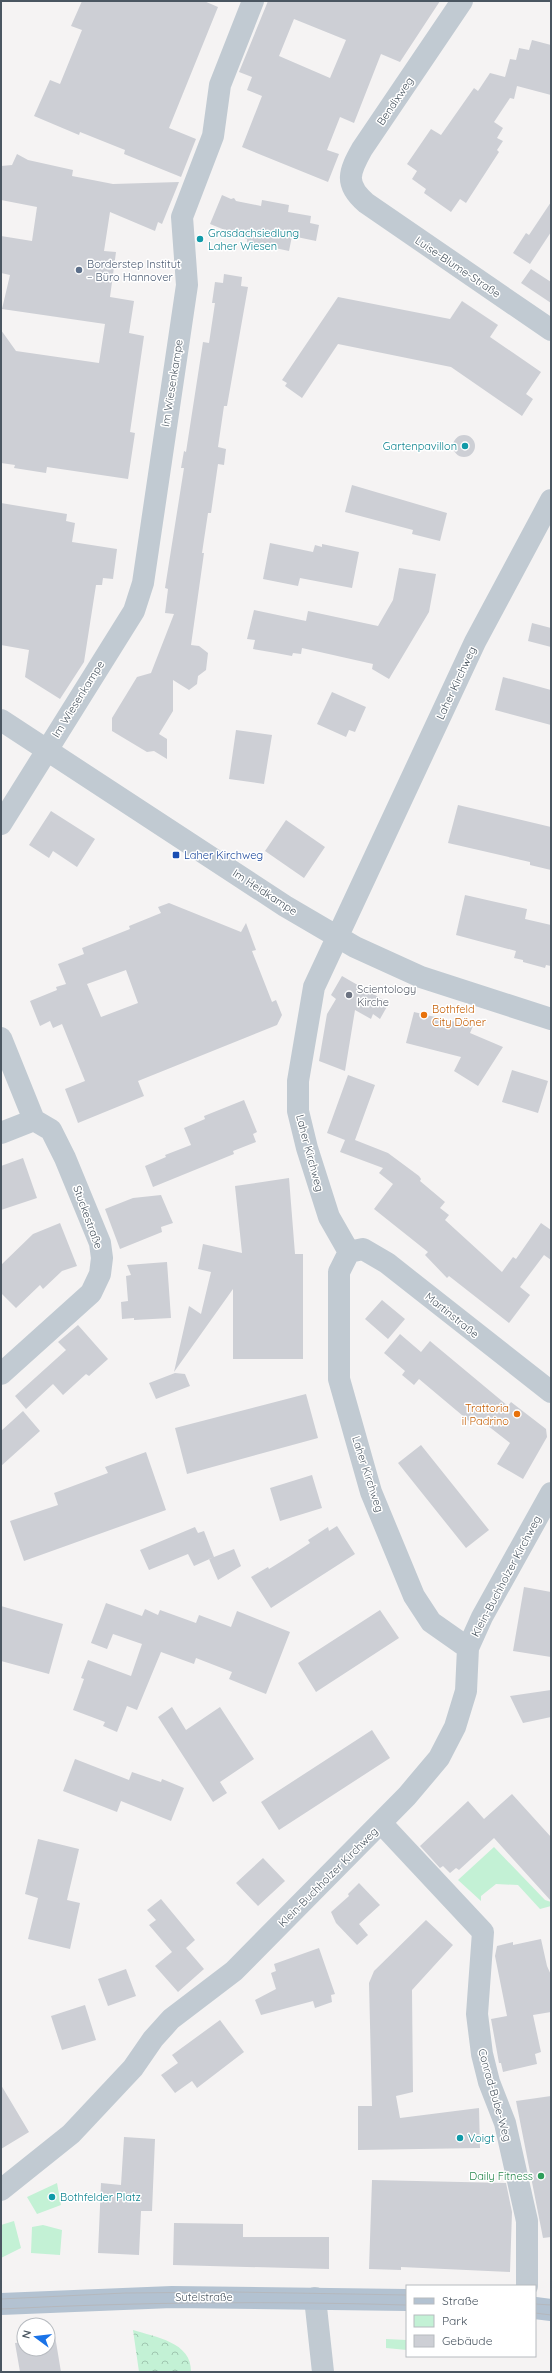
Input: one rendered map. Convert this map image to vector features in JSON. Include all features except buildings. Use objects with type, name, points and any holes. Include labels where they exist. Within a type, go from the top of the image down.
[{"type":"main road","name":"Sutelstraße","points":[[1,2304],[124,2297],[406,2300]]},
{"type":"main road","points":[[536,2308],[551,2310]]},
{"type":"street","name":"Im Wiesenkampe","points":[[46,750],[134,611],[143,583],[187,285],[182,217],[213,136],[220,86],[253,1]]},
{"type":"street","name":"Bendixweg","points":[[366,203],[354,193],[350,182],[352,167],[462,1]]},
{"type":"street","name":"Luise-Blume-Straße","points":[[366,203],[551,330]]},
{"type":"street","name":"Laher Kirchweg","points":[[468,1648],[431,1622],[414,1596],[371,1492],[340,1379],[339,1272],[349,1252],[329,1217],[307,1148],[298,1111],[298,1081],[314,987],[475,642],[551,500]]},
{"type":"street","name":"Im Heidkampe","points":[[1,720],[286,906],[377,958],[421,977],[551,1019]]},
{"type":"street","points":[[1,824],[46,750]]},
{"type":"street","points":[[1,1038],[34,1120],[1,1133]]},
{"type":"street","name":"Stuckestraße","points":[[1,1374],[91,1293],[100,1274],[102,1258],[100,1243],[65,1158],[51,1130],[34,1120]]},
{"type":"street","name":"Martinstraße","points":[[349,1252],[363,1249],[387,1263],[551,1392]]},
{"type":"street","name":"Klein-Buchholzer Kirchweg","points":[[1,2190],[71,2134],[133,2068],[153,2039],[171,2019],[234,1971],[407,1796],[438,1758],[455,1727],[466,1691],[468,1648],[482,1617],[551,1493]]},
{"type":"street","name":"Conrad-Bube-Weg","points":[[381,1823],[483,1932],[477,2014],[482,2054],[493,2092],[505,2123],[527,2221],[526,2285]]},
{"type":"street","points":[[315,2298],[323,2372]]},
{"type":"green space","points":[[494,1847],[545,1900],[551,1902],[551,1906],[540,1909],[518,1885],[496,1884],[481,1896],[481,1901],[458,1880]]},
{"type":"green space","points":[[57,2183],[61,2205],[37,2214],[27,2197]]},
{"type":"green space","points":[[14,2221],[21,2248],[1,2258],[1,2225]]},
{"type":"green space","points":[[43,2225],[62,2230],[60,2255],[31,2253],[32,2227]]},
{"type":"green space","points":[[133,2330],[161,2338],[179,2347],[190,2362],[191,2372],[139,2372]]},
{"type":"green space","points":[[386,2339],[406,2340],[406,2350],[386,2348]]},
{"type":"tram line","points":[[1,2299],[125,2293],[234,2292],[406,2295]]},
{"type":"tram line","points":[[1,2309],[204,2303],[406,2305]]},
{"type":"tram line","points":[[536,2304],[551,2305]]},
{"type":"tram line","points":[[536,2313],[551,2315]]},
{"type":"place","name":"Grasdachsiedlung Laher Wiesen","points":[[200,239]]},
{"type":"place","name":"Borderstep Institut – Büro Hannover","points":[[79,270]]},
{"type":"place","name":"Gartenpavillon","points":[[465,446]]},
{"type":"place","name":"Laher Kirchweg","points":[[176,855]]},
{"type":"place","name":"Scientology Kirche","points":[[349,995]]},
{"type":"place","name":"Bothfeld City Döner","points":[[424,1015]]},
{"type":"place","name":"Trattoria il Padrino","points":[[517,1414]]},
{"type":"place","name":"Voigt","points":[[460,2138]]},
{"type":"place","name":"Daily Fitness","points":[[541,2176]]},
{"type":"place","name":"Bothfelder Platz","points":[[52,2197]]}]
